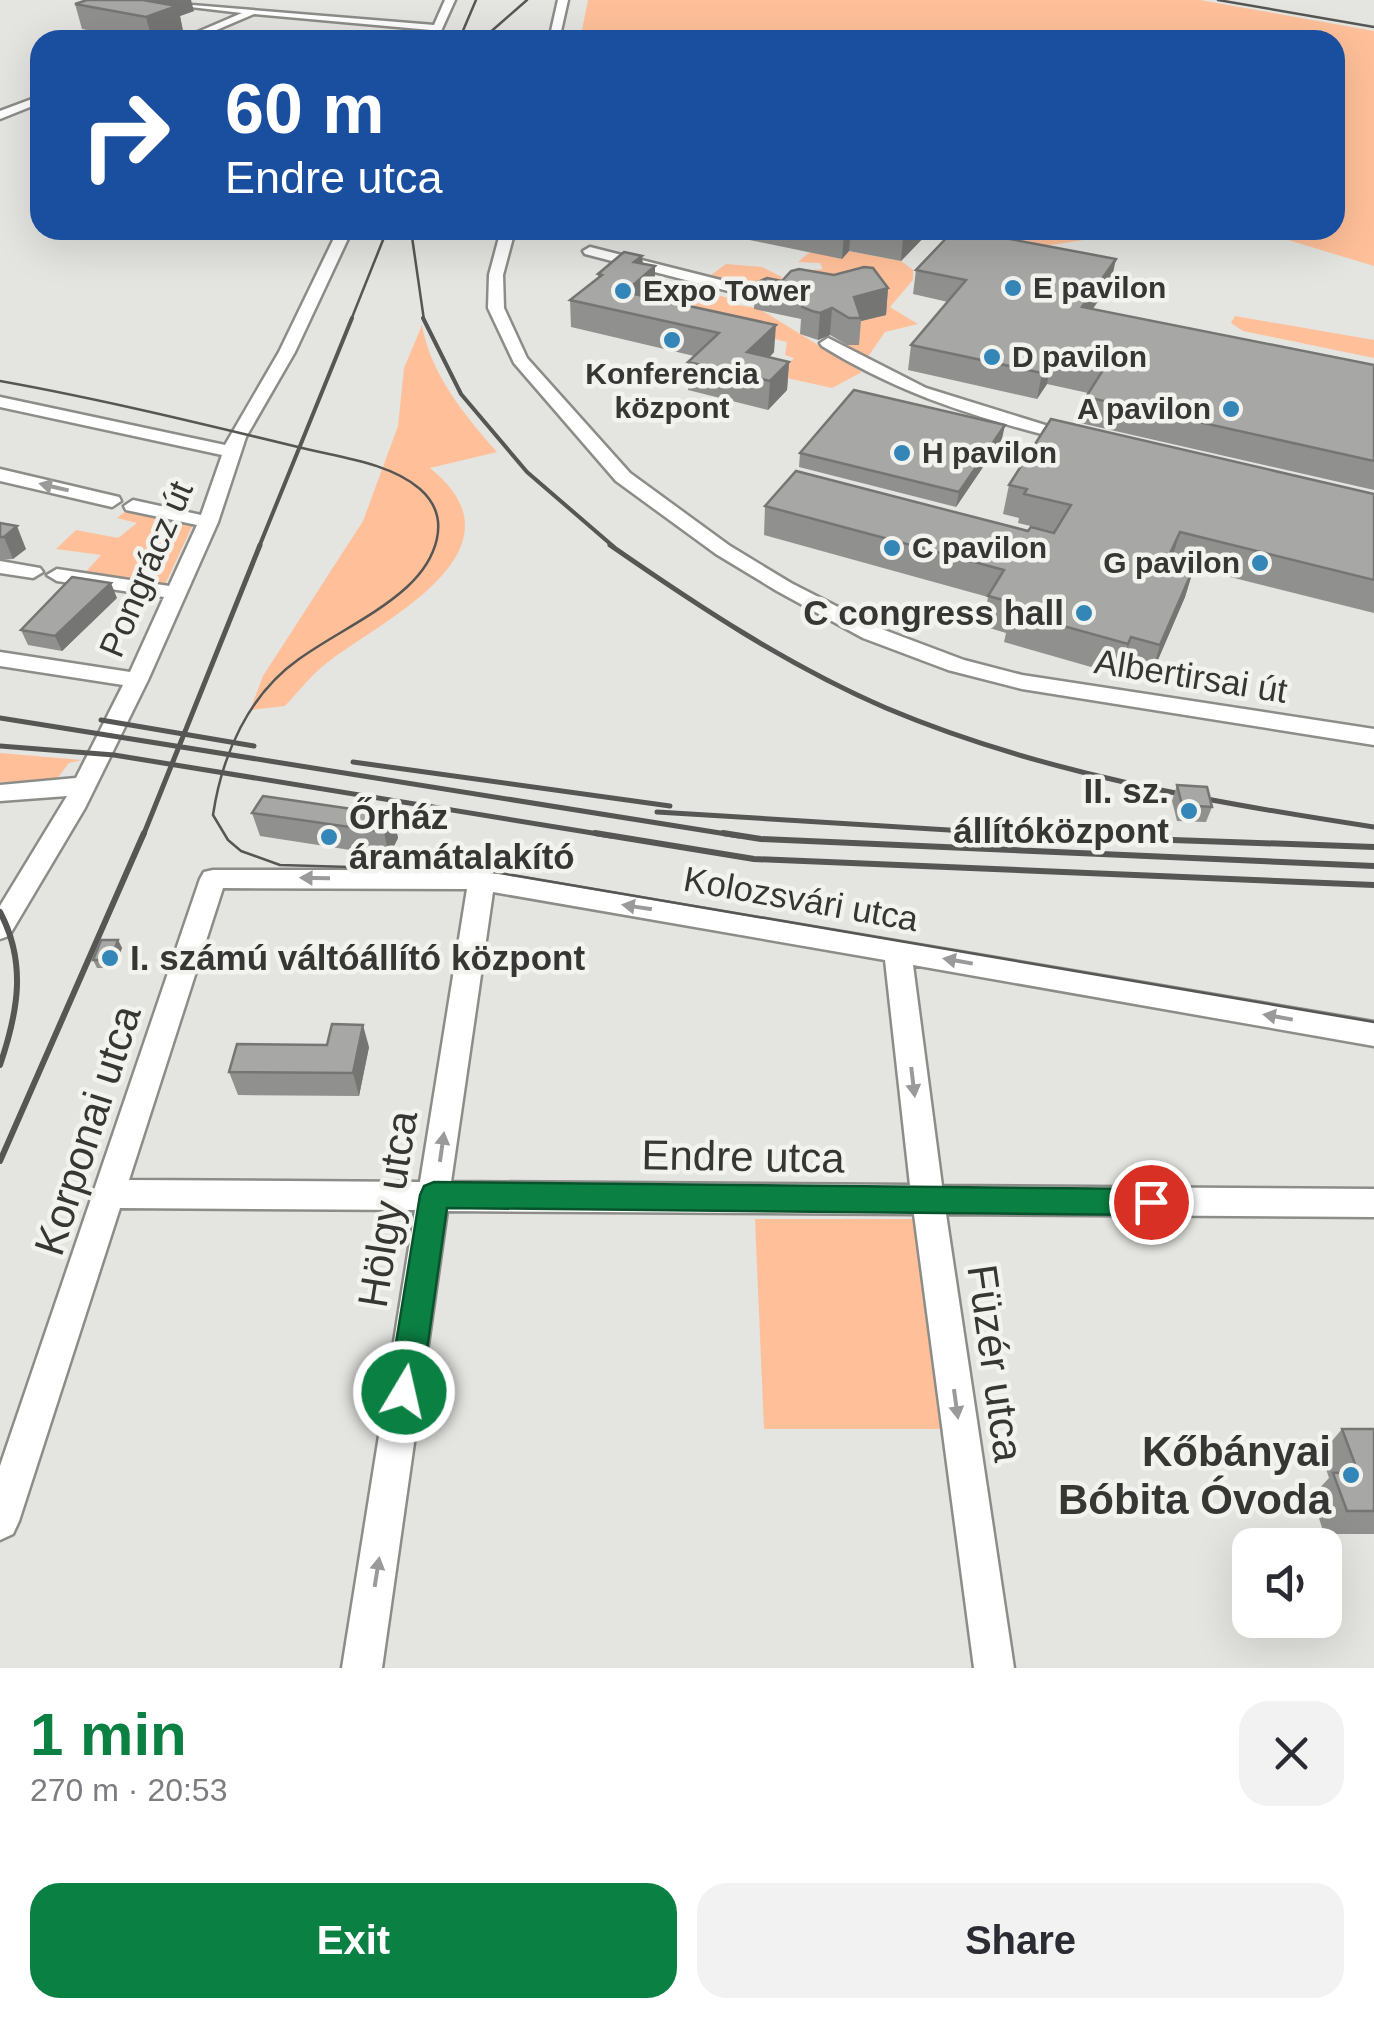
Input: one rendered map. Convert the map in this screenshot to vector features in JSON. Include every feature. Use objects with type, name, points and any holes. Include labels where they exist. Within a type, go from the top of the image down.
[{"type":"street","points":[[136,0],[403,30]]},
{"type":"street","points":[[436,30],[450,0]]},
{"type":"street","points":[[556,30],[563,0]]},
{"type":"street","points":[[208,30],[255,11]]},
{"type":"street","points":[[0,115],[30,103]]},
{"type":"street","name":"Pongrácz út","points":[[0,928],[84,786],[137,680],[208,522],[232,452],[287,352],[339,240]]},
{"type":"street","name":"Albertirsai út","points":[[505,240],[496,276],[496,308],[520,360],[623,477],[723,550],[784,587],[871,633],[956,665],[1022,682],[1374,737]]},
{"type":"street","points":[[590,251],[779,299]]},
{"type":"street","points":[[828,343],[877,374],[925,397],[961,410],[1093,442]]},
{"type":"street","points":[[0,402],[232,452]]},
{"type":"street","points":[[0,475],[110,500]]},
{"type":"street","points":[[132,506],[208,522]]},
{"type":"street","points":[[0,567],[33,572]]},
{"type":"street","points":[[57,575],[176,594]]},
{"type":"street","points":[[0,660],[137,680]]},
{"type":"street","points":[[0,792],[84,786]]},
{"type":"street","name":"Kolozsvári utca","points":[[213,879],[481,882],[1374,1034]]},
{"type":"street","name":"Korponai utca","points":[[0,1521],[112,1194],[213,879]]},
{"type":"street","name":"Hölgy utca","points":[[362,1668],[481,882]]},
{"type":"street","name":"Füzér utca","points":[[897,950],[994,1668]]},
{"type":"street","name":"Endre utca","points":[[112,1194],[1374,1203]]},
{"type":"shaded area","points":[[588,0],[1200,0],[1374,31],[1374,266],[1288,240],[1345,240],[1345,30],[582,30]]},
{"type":"shaded area","points":[[1021,240],[1083,240],[1045,246]]},
{"type":"shaded area","points":[[849,251],[901,261],[913,270],[913,280],[890,307],[918,324],[885,332],[865,361],[845,345],[853,345],[800,271],[823,269],[820,263],[798,262],[810,252],[842,258]]},
{"type":"shaded area","points":[[726,264],[762,267],[782,277],[781,290],[748,287],[711,275]]},
{"type":"shaded area","points":[[693,288],[735,300],[737,305],[758,308],[862,372],[832,388],[778,376],[794,358],[785,355],[787,342],[715,324],[651,321]]},
{"type":"shaded area","points":[[1235,316],[1374,340],[1374,358],[1243,331],[1231,323]]},
{"type":"shaded area","points":[[422,325],[441,377],[461,409],[497,452],[430,468],[457,498],[465,527],[457,554],[438,580],[412,603],[322,667],[285,706],[250,710],[263,676],[363,521],[398,426],[404,368]]},
{"type":"shaded area","points":[[131,507],[195,520],[163,589],[82,576],[101,555],[56,549],[76,530],[118,538],[137,523],[117,518]]},
{"type":"shaded area","points":[[0,753],[82,760],[69,763],[56,780],[0,782]]},
{"type":"shaded area","points":[[755,1219],[914,1219],[941,1429],[764,1429]]},
{"type":"building","points":[[87,0],[150,0],[177,6],[146,17],[75,4]]},
{"type":"building","points":[[944,240],[1015,240],[1116,259],[1082,307],[1374,365],[1374,461],[1086,397],[1103,370],[1052,359],[1042,373],[911,345],[966,280],[916,270]]},
{"type":"building","points":[[624,252],[642,256],[634,262],[655,266],[625,292],[776,325],[747,352],[789,362],[770,381],[688,362],[719,333],[570,300]]},
{"type":"building","points":[[873,268],[888,288],[854,297],[861,318],[849,318],[832,308],[820,313],[812,311],[802,307],[802,293],[755,283],[767,278],[782,281],[799,269],[834,275]]},
{"type":"building","name":"H pavilon","points":[[854,390],[1005,425],[959,492],[800,453]]},
{"type":"building","points":[[1051,419],[1374,494],[1374,580],[1180,532],[1167,560],[1194,567],[1160,645],[1131,637],[1128,644],[1010,611],[1015,603],[988,596],[1004,570],[765,506],[796,471],[1028,531],[1031,527],[1054,533],[1071,505],[1024,494],[1027,489],[1009,485]]},
{"type":"building","points":[[0,523],[17,526],[0,537]]},
{"type":"building","points":[[72,577],[111,583],[55,636],[21,630]]},
{"type":"building","points":[[1177,785],[1207,787],[1212,807],[1182,805]]},
{"type":"building","points":[[263,796],[393,815],[384,832],[252,813]]},
{"type":"building","points":[[101,940],[118,940],[111,960],[93,960]]},
{"type":"building","points":[[332,1024],[363,1025],[353,1073],[229,1072],[237,1044],[327,1045]]},
{"type":"building","points":[[1342,1429],[1374,1429],[1374,1511],[1347,1511],[1333,1473],[1358,1472]]},
{"type":"tram line","points":[[493,30],[527,0]]},
{"type":"tram line","points":[[0,381],[362,462],[407,480],[430,501],[436,513],[437,540],[417,577],[382,607],[281,674],[265,690],[240,728],[223,770],[213,815],[228,840],[241,851],[280,865],[489,871],[1374,1022]]},
{"type":"railway","points":[[463,30],[476,0]]},
{"type":"railway","points":[[1218,0],[1374,27]]},
{"type":"railway","points":[[351,320],[383,240]]},
{"type":"railway","points":[[412,240],[424,320]]},
{"type":"railway","points":[[259,547],[352,318]]},
{"type":"railway","points":[[424,320],[461,394],[527,472],[614,547]]},
{"type":"railway","points":[[184,734],[260,545]]},
{"type":"railway","points":[[610,545],[778,654],[849,691],[944,731],[1065,768],[1188,796],[1374,827]]},
{"type":"railway","points":[[0,718],[179,747]]},
{"type":"railway","points":[[101,720],[184,734]]},
{"type":"railway","points":[[179,747],[184,734]]},
{"type":"railway","points":[[184,734],[254,746]]},
{"type":"railway","points":[[0,746],[114,755],[172,764]]},
{"type":"railway","points":[[172,764],[179,747]]},
{"type":"railway","points":[[179,747],[739,836]]},
{"type":"railway","points":[[353,762],[670,806]]},
{"type":"railway","points":[[143,836],[172,764]]},
{"type":"railway","points":[[172,764],[611,836]]},
{"type":"railway","points":[[657,812],[1031,835]]},
{"type":"railway","points":[[0,1161],[144,833]]},
{"type":"railway","points":[[595,833],[754,859],[1374,885]]},
{"type":"railway","points":[[723,833],[761,839],[1374,866]]},
{"type":"railway","points":[[975,833],[1031,835]]},
{"type":"railway","points":[[1031,835],[1374,847]]},
{"type":"railway","points":[[1031,835],[1048,836]]},
{"type":"railway","points":[[0,912],[17,969],[15,1007],[0,1065]]},
{"type":"place","name":"E pavilon","points":[[1013,288]]},
{"type":"place","name":"Expo Tower","points":[[623,291]]},
{"type":"place","name":"Konferencia központ","points":[[672,340]]},
{"type":"place","name":"D pavilon","points":[[992,357]]},
{"type":"place","name":"A pavilon","points":[[1231,409]]},
{"type":"place","name":"H pavilon","points":[[902,453]]},
{"type":"place","name":"C pavilon","points":[[892,548]]},
{"type":"place","name":"G pavilon","points":[[1260,563]]},
{"type":"place","name":"C congress hall","points":[[1084,613]]},
{"type":"place","name":"II. sz. állítóközpont","points":[[1189,811]]},
{"type":"place","name":"Őrház áramátalakító","points":[[329,837]]},
{"type":"place","name":"I. számú váltóállító központ","points":[[110,958]]},
{"type":"place","name":"Kőbányai Bóbita Óvoda","points":[[1351,1475]]},
{"type":"route","points":[[404,1392],[434,1195],[1151,1202]]}]
